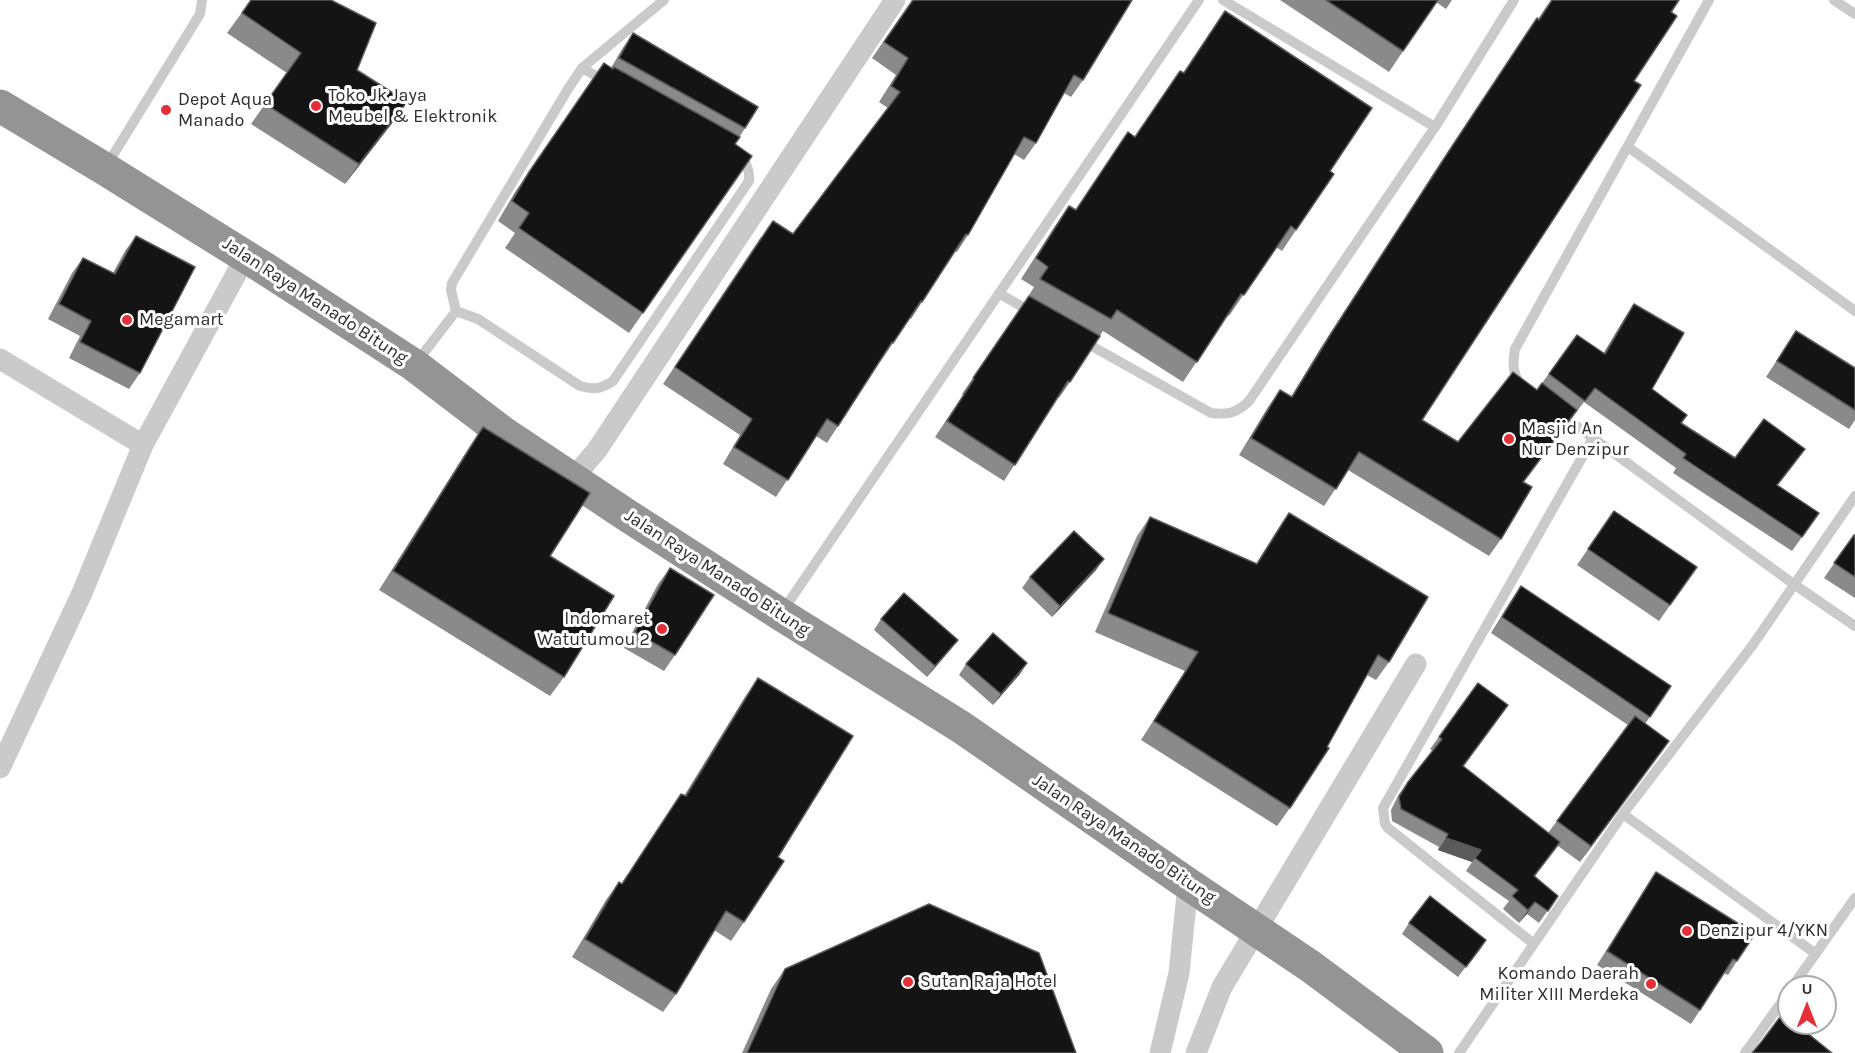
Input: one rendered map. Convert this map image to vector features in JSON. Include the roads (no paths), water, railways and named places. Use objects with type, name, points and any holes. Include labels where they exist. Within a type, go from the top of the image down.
[{"type":"highway","name":"Jalan Raya Manado Bitung","points":[[0,106],[246,256],[414,365],[502,432],[780,615],[961,727],[1188,884],[1256,928],[1427,1053]]},
{"type":"street","points":[[573,478],[597,450],[895,0]]},
{"type":"street","points":[[0,768],[82,593],[143,445],[246,256]]},
{"type":"street","points":[[0,359],[143,445]]},
{"type":"street","points":[[1196,1053],[1222,987],[1416,664]]},
{"type":"street","points":[[1160,1053],[1179,974],[1188,884]]},
{"type":"lane","points":[[105,169],[200,14],[202,0]]},
{"type":"lane","points":[[456,311],[451,290],[452,283],[582,68],[664,0]]},
{"type":"lane","points":[[780,615],[1198,0]]},
{"type":"lane","points":[[1223,0],[1435,127]]},
{"type":"lane","points":[[1070,334],[1211,414],[1239,411],[1249,401],[1435,127],[1514,0]]},
{"type":"lane","points":[[1529,390],[1520,383],[1514,373],[1512,364],[1515,349],[1709,0]]},
{"type":"lane","points":[[1834,0],[1855,14]]},
{"type":"lane","points":[[582,68],[613,86]]},
{"type":"lane","points":[[1628,147],[1855,311]]},
{"type":"lane","points":[[456,311],[478,318],[580,386],[591,389],[606,386],[613,381],[749,181],[749,170],[745,161],[727,149]]},
{"type":"lane","points":[[1000,294],[1040,316]]},
{"type":"lane","points":[[414,365],[456,311]]},
{"type":"lane","points":[[1547,404],[1795,585],[1855,626]]},
{"type":"lane","points":[[1534,944],[1388,828],[1385,824],[1383,808],[1593,438]]},
{"type":"lane","points":[[1459,1053],[1623,814],[1752,646],[1855,496]]},
{"type":"lane","points":[[1623,814],[1816,954]]},
{"type":"lane","points":[[1801,975],[1855,898]]},
{"type":"lane","points":[[1745,1053],[1777,1009]]},
{"type":"place","name":"Toko Jk Jaya Meubel & Elektronik","points":[[316,106]]},
{"type":"place","name":"Depot Aqua Manado","points":[[166,110]]},
{"type":"place","name":"Megamart","points":[[127,320]]},
{"type":"place","name":"Masjid An Nur Denzipur","points":[[1509,439]]},
{"type":"place","name":"Indomaret Watutumou 2","points":[[662,629]]},
{"type":"place","name":"Denzipur 4/YKN","points":[[1687,931]]},
{"type":"place","name":"Sutan Raja Hotel","points":[[908,982]]},
{"type":"place","name":"Komando Daerah Militer XIII Merdeka","points":[[1651,984]]}]
